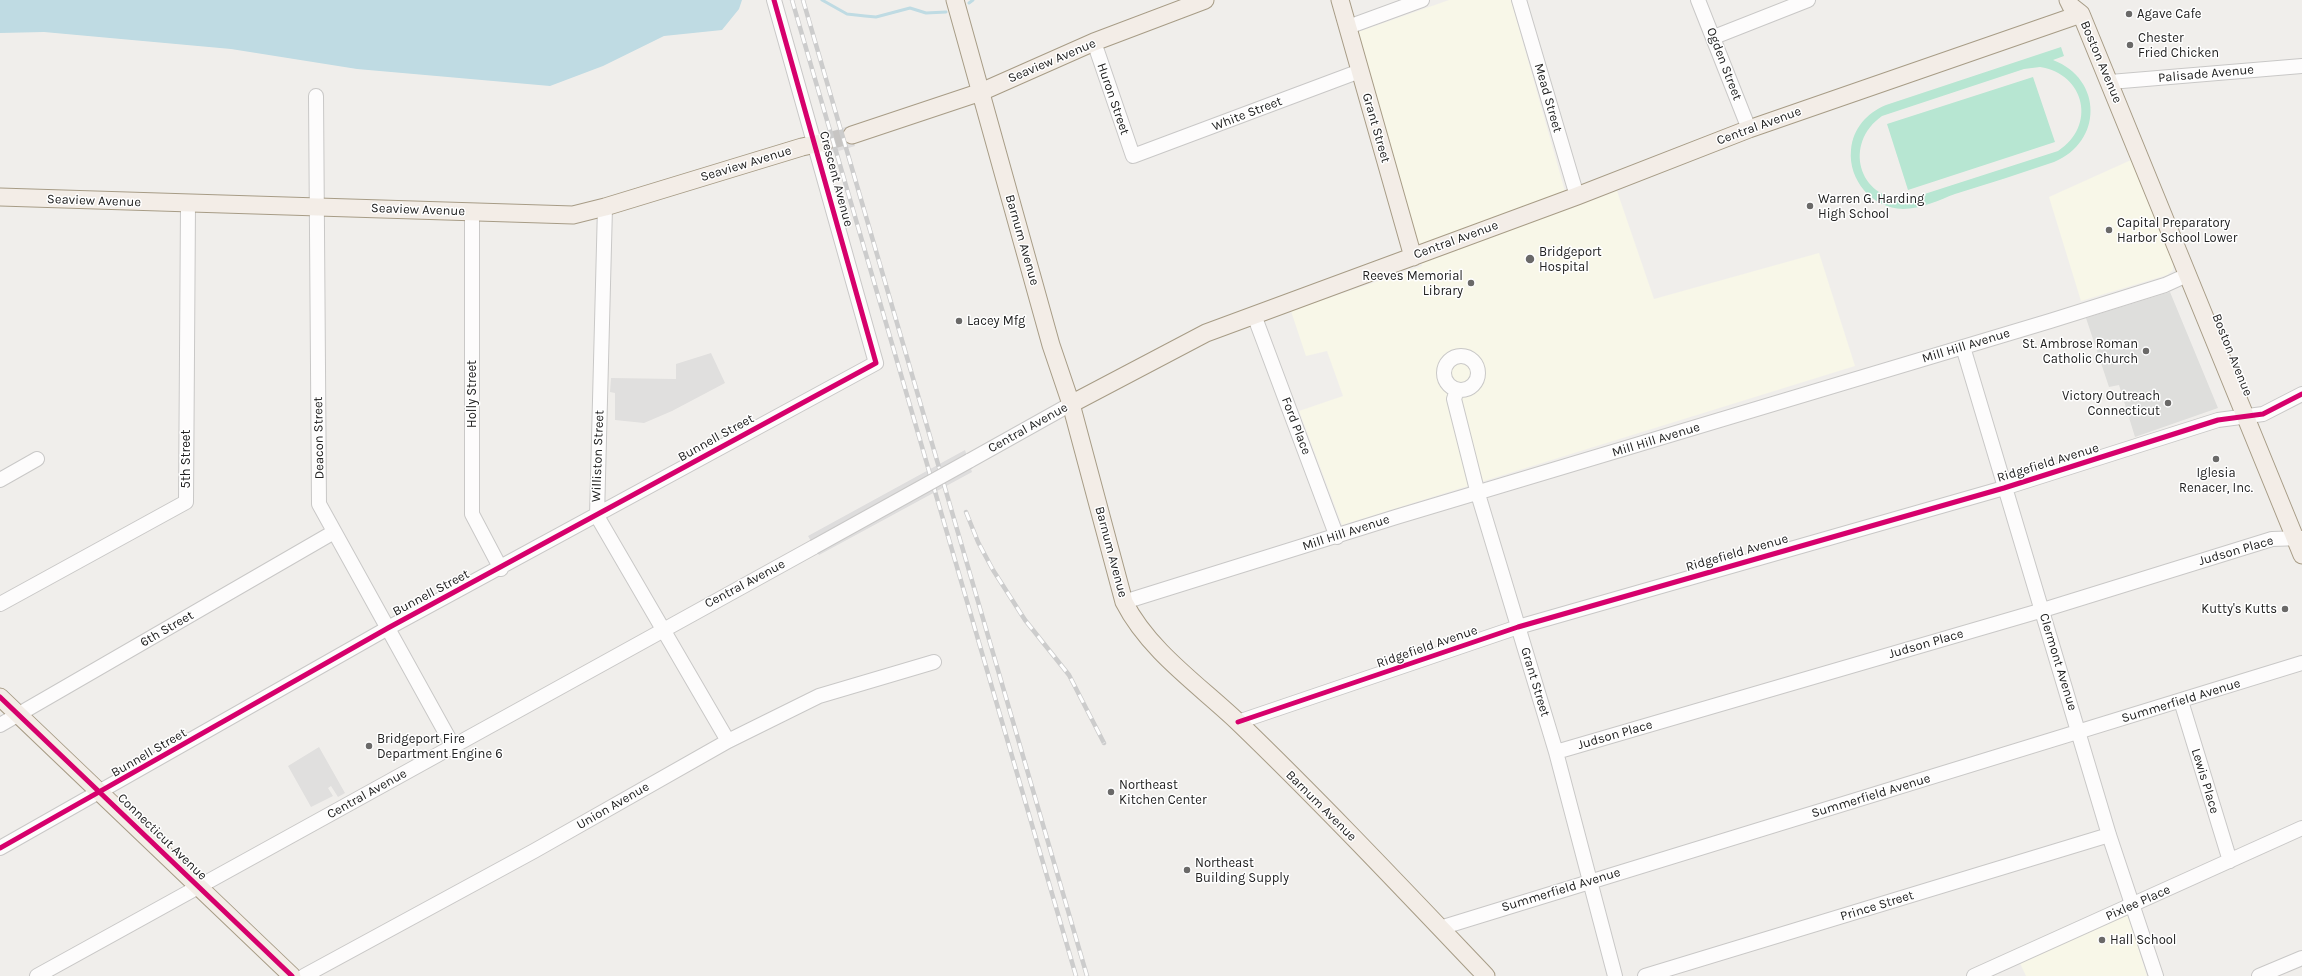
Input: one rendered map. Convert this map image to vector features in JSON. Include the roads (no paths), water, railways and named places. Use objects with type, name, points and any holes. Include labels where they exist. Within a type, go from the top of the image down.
[{"type":"main road","name":"Barnum Avenue","points":[[955,0],[1051,346],[1071,404],[1124,602],[1138,625],[1174,664],[1238,722],[1486,976]]},
{"type":"main road","name":"Seaview Avenue","points":[[852,135],[981,92],[1094,42],[1205,0]]},
{"type":"main road","name":"Grant Street","points":[[1340,0],[1413,256]]},
{"type":"main road","name":"Boston Avenue","points":[[2068,0],[2071,6],[2081,7],[2187,275],[2246,417],[2299,538],[2302,555]]},
{"type":"main road","name":"Central Avenue","points":[[1071,404],[1206,333],[1576,196],[1749,129],[2081,7]]},
{"type":"main road","name":"Seaview Avenue","points":[[0,197],[188,204],[316,205],[573,215],[605,207],[820,143]]},
{"type":"main road","name":"Connecticut Avenue","points":[[0,697],[292,976]]},
{"type":"street","name":"Crescent Avenue","points":[[774,0],[820,143],[876,363]]},
{"type":"street","points":[[1348,27],[1422,0]]},
{"type":"street","name":"Mead Street","points":[[1519,0],[1576,196]]},
{"type":"street","name":"Ogden Street","points":[[1698,0],[1714,37],[1749,129]]},
{"type":"street","points":[[1714,37],[1808,0]]},
{"type":"street","name":"Huron Street","points":[[1094,42],[1133,156]]},
{"type":"street","name":"Palisade Avenue","points":[[2110,82],[2302,66]]},
{"type":"street","name":"White Street","points":[[1133,156],[1360,71]]},
{"type":"street","name":"Deacon Street","points":[[316,96],[319,504],[453,746]]},
{"type":"street","name":"5th Street","points":[[0,604],[186,502],[188,204]]},
{"type":"street","name":"Williston Street","points":[[605,207],[597,516],[728,741]]},
{"type":"street","name":"Holly Street","points":[[472,212],[472,514],[501,569]]},
{"type":"street","name":"Mill Hill Avenue","points":[[1124,602],[1337,537],[1396,517],[1478,494],[2166,285],[2187,275]]},
{"type":"street","name":"Ford Place","points":[[1254,315],[1337,537]]},
{"type":"street","name":"Clermont Avenue","points":[[1963,347],[2004,488],[2080,733],[2109,835],[2156,976]]},
{"type":"street","name":"Bunnell Street","points":[[0,848],[101,793],[388,628],[501,569],[876,363]]},
{"type":"street","name":"Grant Street","points":[[1457,390],[1454,398],[1478,494],[1556,752],[1588,881],[1615,976]]},
{"type":"street","name":"Ridgefield Avenue","points":[[1238,722],[1518,627],[2004,488],[2218,420],[2263,414],[2302,394]]},
{"type":"street","name":"Central Avenue","points":[[37,976],[1071,404]]},
{"type":"street","points":[[0,480],[37,459]]},
{"type":"street","name":"6th Street","points":[[0,725],[334,532]]},
{"type":"street","name":"Judson Place","points":[[1556,752],[2042,610],[2272,539],[2299,538]]},
{"type":"street","name":"Union Avenue","points":[[304,976],[527,855],[728,741],[819,696],[934,662]]},
{"type":"street","name":"Summerfield Avenue","points":[[1440,928],[1588,881],[2080,733],[2302,663]]},
{"type":"street","name":"Lewis Place","points":[[2181,701],[2230,861]]},
{"type":"street","name":"Pixlee Place","points":[[1974,976],[2302,828]]},
{"type":"street","name":"Prince Street","points":[[1646,976],[2109,835]]},
{"type":"street","points":[[2259,976],[2302,958]]},
{"type":"water","points":[[0,0],[742,0],[739,9],[722,30],[664,36],[603,66],[550,86],[357,69],[231,49],[44,32],[0,33]]},
{"type":"waterway","points":[[822,0],[847,14],[865,16],[876,17],[910,8],[926,13],[946,12]]},
{"type":"waterway","points":[[969,3],[973,0]]},
{"type":"tunnel","points":[[825,142],[852,135]]},
{"type":"railway","points":[[792,0],[1076,976]]},
{"type":"railway","points":[[803,0],[1087,976]]},
{"type":"railway","points":[[966,512],[978,542],[993,570],[1025,620],[1069,675],[1104,743]]},
{"type":"place","name":"Agave Cafe","points":[[2129,14]]},
{"type":"place","name":"Chester Fried Chicken","points":[[2130,45]]},
{"type":"place","name":"Warren G. Harding High School","points":[[1810,206]]},
{"type":"place","name":"Capital Preparatory Harbor School Lower","points":[[2109,230]]},
{"type":"place","name":"Bridgeport Hospital","points":[[1530,259]]},
{"type":"place","name":"Reeves Memorial Library","points":[[1471,283]]},
{"type":"place","name":"Lacey Mfg","points":[[959,321]]},
{"type":"place","name":"St. Ambrose Roman Catholic Church","points":[[2146,351]]},
{"type":"place","name":"Victory Outreach Connecticut","points":[[2168,403]]},
{"type":"place","name":"Iglesia Renacer, Inc.","points":[[2216,459]]},
{"type":"place","name":"Kutty's Kutts","points":[[2285,609]]},
{"type":"place","name":"Bridgeport Fire Department Engine 6","points":[[369,746]]},
{"type":"place","name":"Northeast Kitchen Center","points":[[1111,792]]},
{"type":"place","name":"Northeast Building Supply","points":[[1187,870]]},
{"type":"place","name":"Hall School","points":[[2102,940]]}]
